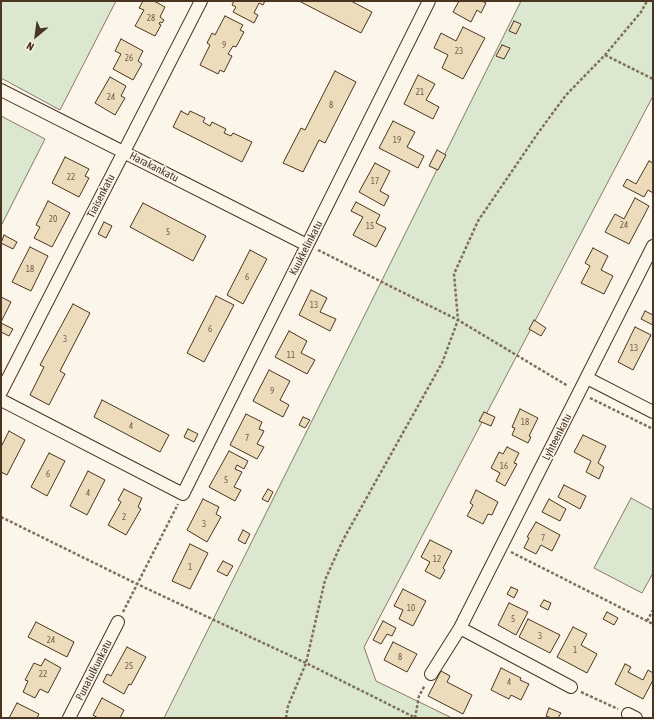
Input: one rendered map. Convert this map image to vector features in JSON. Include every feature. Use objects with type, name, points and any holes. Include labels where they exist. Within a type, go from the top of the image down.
[{"type":"street","name":"Tiaisenkatu","points":[[1,392],[201,1]]},
{"type":"street","name":"Kuukkelinkatu","points":[[183,494],[429,1]]},
{"type":"street","name":"Harakankatu","points":[[1,90],[308,245]]},
{"type":"street","name":"Lyhteenkatu","points":[[431,674],[460,628],[653,246]]},
{"type":"street","points":[[587,378],[653,412]]},
{"type":"street","points":[[1,400],[183,494]]},
{"type":"street","name":"Punatulkunkatu","points":[[69,718],[118,622]]},
{"type":"street","points":[[460,628],[571,687]]},
{"type":"path","points":[[286,718],[288,706],[306,663],[325,580],[340,547],[442,363],[458,320],[454,274],[478,221],[566,95],[605,55],[641,12],[647,1]]},
{"type":"path","points":[[605,55],[653,79]]},
{"type":"path","points":[[308,245],[458,320],[579,392],[653,430]]},
{"type":"path","points":[[118,622],[183,494]]},
{"type":"path","points":[[1,517],[137,584],[306,663],[415,718],[419,696],[431,674]]},
{"type":"path","points":[[501,548],[653,624]]},
{"type":"path","points":[[647,621],[653,610]]},
{"type":"path","points":[[571,687],[632,716]]},
{"type":"green space","points":[[1,1],[116,1],[60,110],[1,78]]},
{"type":"green space","points":[[521,1],[653,1],[653,96],[364,647],[376,681],[452,718],[164,718]]},
{"type":"green space","points":[[1,116],[45,139],[1,226]]},
{"type":"green space","points":[[631,498],[653,510],[653,573],[642,593],[594,568]]},
{"type":"building","points":[[143,1],[154,1],[165,7],[160,17],[164,20],[162,23],[160,22],[159,24],[161,25],[155,36],[135,26],[144,10],[139,8]]},
{"type":"building","points":[[234,1],[265,1],[263,5],[259,3],[254,13],[258,15],[254,23],[233,12],[236,7],[232,5]]},
{"type":"building","points":[[299,1],[351,1],[372,12],[361,33]]},
{"type":"building","points":[[459,1],[482,1],[486,3],[481,13],[477,10],[471,22],[453,12]]},
{"type":"building","points":[[225,16],[243,25],[240,30],[244,32],[236,47],[233,46],[228,54],[232,56],[224,72],[220,70],[218,74],[200,65],[210,45],[207,43],[212,33],[215,35]]},
{"type":"building","points":[[514,21],[521,24],[516,34],[509,31]]},
{"type":"building","points":[[463,27],[485,38],[463,79],[442,68],[448,55],[434,48],[441,33],[456,41]]},
{"type":"building","points":[[121,39],[143,51],[138,61],[142,64],[133,80],[113,69],[121,54],[115,51]]},
{"type":"building","points":[[502,45],[510,48],[504,59],[496,56]]},
{"type":"building","points":[[335,71],[356,82],[325,143],[319,140],[303,172],[283,163],[301,128],[305,130]]},
{"type":"building","points":[[418,75],[435,84],[426,100],[439,107],[433,119],[404,104]]},
{"type":"building","points":[[110,77],[126,86],[121,96],[125,98],[115,115],[95,103]]},
{"type":"building","points":[[181,111],[188,115],[190,111],[205,118],[203,122],[210,126],[212,122],[226,129],[224,133],[231,136],[233,133],[252,142],[242,162],[173,127]]},
{"type":"building","points":[[393,121],[415,132],[407,147],[424,156],[418,168],[379,148]]},
{"type":"building","points":[[437,150],[446,155],[438,170],[429,166]]},
{"type":"building","points":[[65,157],[89,169],[85,176],[89,178],[79,197],[52,183]]},
{"type":"building","points":[[649,161],[653,163],[653,193],[648,190],[644,197],[623,186],[627,179],[636,184]]},
{"type":"building","points":[[375,163],[390,171],[380,191],[389,196],[384,206],[359,192]]},
{"type":"building","points":[[635,198],[649,206],[629,244],[605,232],[615,214],[624,219]]},
{"type":"building","points":[[48,201],[70,213],[52,247],[34,238],[40,227],[36,225]]},
{"type":"building","points":[[356,202],[380,215],[376,223],[386,228],[376,247],[353,235],[363,217],[351,211]]},
{"type":"building","points":[[143,203],[206,236],[193,261],[130,227]]},
{"type":"building","points":[[104,222],[112,226],[106,238],[98,234]]},
{"type":"building","points":[[4,235],[17,242],[13,249],[1,243]]},
{"type":"building","points":[[30,247],[48,256],[31,291],[12,282]]},
{"type":"building","points":[[593,248],[608,256],[601,270],[613,276],[604,294],[581,283],[590,266],[585,263]]},
{"type":"building","points":[[250,250],[267,259],[243,304],[227,295]]},
{"type":"building","points":[[311,290],[327,298],[320,312],[336,319],[330,331],[299,315]]},
{"type":"building","points":[[216,296],[234,305],[204,362],[187,353]]},
{"type":"building","points":[[1,297],[11,302],[1,322]]},
{"type":"building","points":[[73,304],[90,313],[60,371],[65,374],[49,405],[30,395],[44,367],[40,365]]},
{"type":"building","points":[[645,311],[653,315],[653,325],[641,319]]},
{"type":"building","points":[[534,320],[546,328],[541,336],[529,329]]},
{"type":"building","points":[[1,323],[13,329],[9,336],[1,332]]},
{"type":"building","points":[[635,327],[651,335],[633,370],[618,362]]},
{"type":"building","points":[[289,331],[307,341],[301,353],[315,360],[307,374],[275,357]]},
{"type":"building","points":[[269,370],[290,381],[280,400],[289,405],[283,417],[253,401]]},
{"type":"building","points":[[102,400],[169,435],[160,452],[94,417]]},
{"type":"building","points":[[520,409],[538,418],[529,436],[531,437],[528,443],[512,435],[515,428],[512,427]]},
{"type":"building","points":[[484,412],[495,417],[491,426],[479,421]]},
{"type":"building","points":[[246,414],[262,422],[259,429],[264,431],[257,444],[264,447],[257,459],[230,445]]},
{"type":"building","points":[[303,417],[310,420],[305,428],[299,425]]},
{"type":"building","points":[[188,429],[198,434],[194,442],[184,437]]},
{"type":"building","points":[[9,431],[25,440],[7,475],[1,472],[1,447]]},
{"type":"building","points":[[583,435],[606,446],[598,463],[604,467],[599,479],[586,472],[591,461],[574,452]]},
{"type":"building","points":[[507,447],[519,453],[514,463],[517,464],[505,486],[496,481],[500,473],[491,468],[499,452],[503,454]]},
{"type":"building","points":[[229,451],[248,461],[244,469],[237,465],[235,469],[242,472],[234,487],[241,490],[235,501],[209,487]]},
{"type":"building","points":[[49,453],[65,461],[47,496],[31,487]]},
{"type":"building","points":[[88,471],[105,480],[87,515],[70,506]]},
{"type":"building","points":[[564,485],[586,496],[580,509],[558,497]]},
{"type":"building","points":[[124,489],[142,498],[138,507],[141,509],[126,535],[108,525],[121,502],[118,500]]},
{"type":"building","points":[[268,489],[273,492],[268,502],[262,499]]},
{"type":"building","points":[[476,490],[498,502],[492,515],[488,514],[483,524],[467,516],[473,505],[470,503]]},
{"type":"building","points":[[203,499],[219,507],[216,514],[221,517],[207,542],[187,530]]},
{"type":"building","points":[[549,499],[566,509],[560,521],[542,512]]},
{"type":"building","points":[[536,522],[560,535],[552,551],[541,545],[536,554],[524,548],[529,538],[527,537]]},
{"type":"building","points":[[243,530],[250,534],[245,544],[238,540]]},
{"type":"building","points":[[430,540],[452,551],[443,568],[445,570],[440,579],[425,571],[430,562],[421,557]]},
{"type":"building","points":[[190,544],[208,553],[190,589],[172,581]]},
{"type":"building","points":[[223,561],[233,566],[227,576],[217,571]]},
{"type":"building","points":[[511,587],[518,590],[514,598],[507,594]]},
{"type":"building","points":[[403,589],[426,601],[413,626],[399,619],[403,610],[394,606]]},
{"type":"building","points":[[544,600],[551,603],[548,610],[540,606]]},
{"type":"building","points":[[509,603],[528,612],[516,635],[498,625]]},
{"type":"building","points":[[607,612],[618,618],[614,625],[603,619]]},
{"type":"building","points":[[528,619],[560,635],[550,653],[519,637]]},
{"type":"building","points":[[383,621],[396,628],[392,636],[387,634],[381,644],[373,640]]},
{"type":"building","points":[[36,622],[74,642],[67,657],[28,637]]},
{"type":"building","points":[[573,627],[587,634],[581,645],[597,654],[587,673],[557,657]]},
{"type":"building","points":[[393,642],[417,654],[407,672],[384,660]]},
{"type":"building","points":[[127,647],[146,657],[131,685],[129,684],[124,694],[103,682],[107,674],[111,676]]},
{"type":"building","points":[[45,659],[61,668],[48,693],[40,689],[35,698],[23,692],[28,681],[25,680],[34,663],[41,666]]},
{"type":"building","points":[[625,664],[631,667],[628,672],[643,680],[648,670],[653,673],[653,680],[643,699],[615,684]]},
{"type":"building","points":[[501,668],[521,678],[520,680],[529,684],[521,700],[511,695],[509,699],[491,690]]},
{"type":"building","points":[[441,671],[450,676],[447,682],[472,695],[463,714],[428,696]]},
{"type":"building","points":[[102,698],[124,710],[120,718],[98,718],[93,715]]},
{"type":"building","points":[[17,703],[39,714],[37,718],[9,718]]},
{"type":"building","points":[[549,708],[561,713],[558,718],[546,716]]}]
